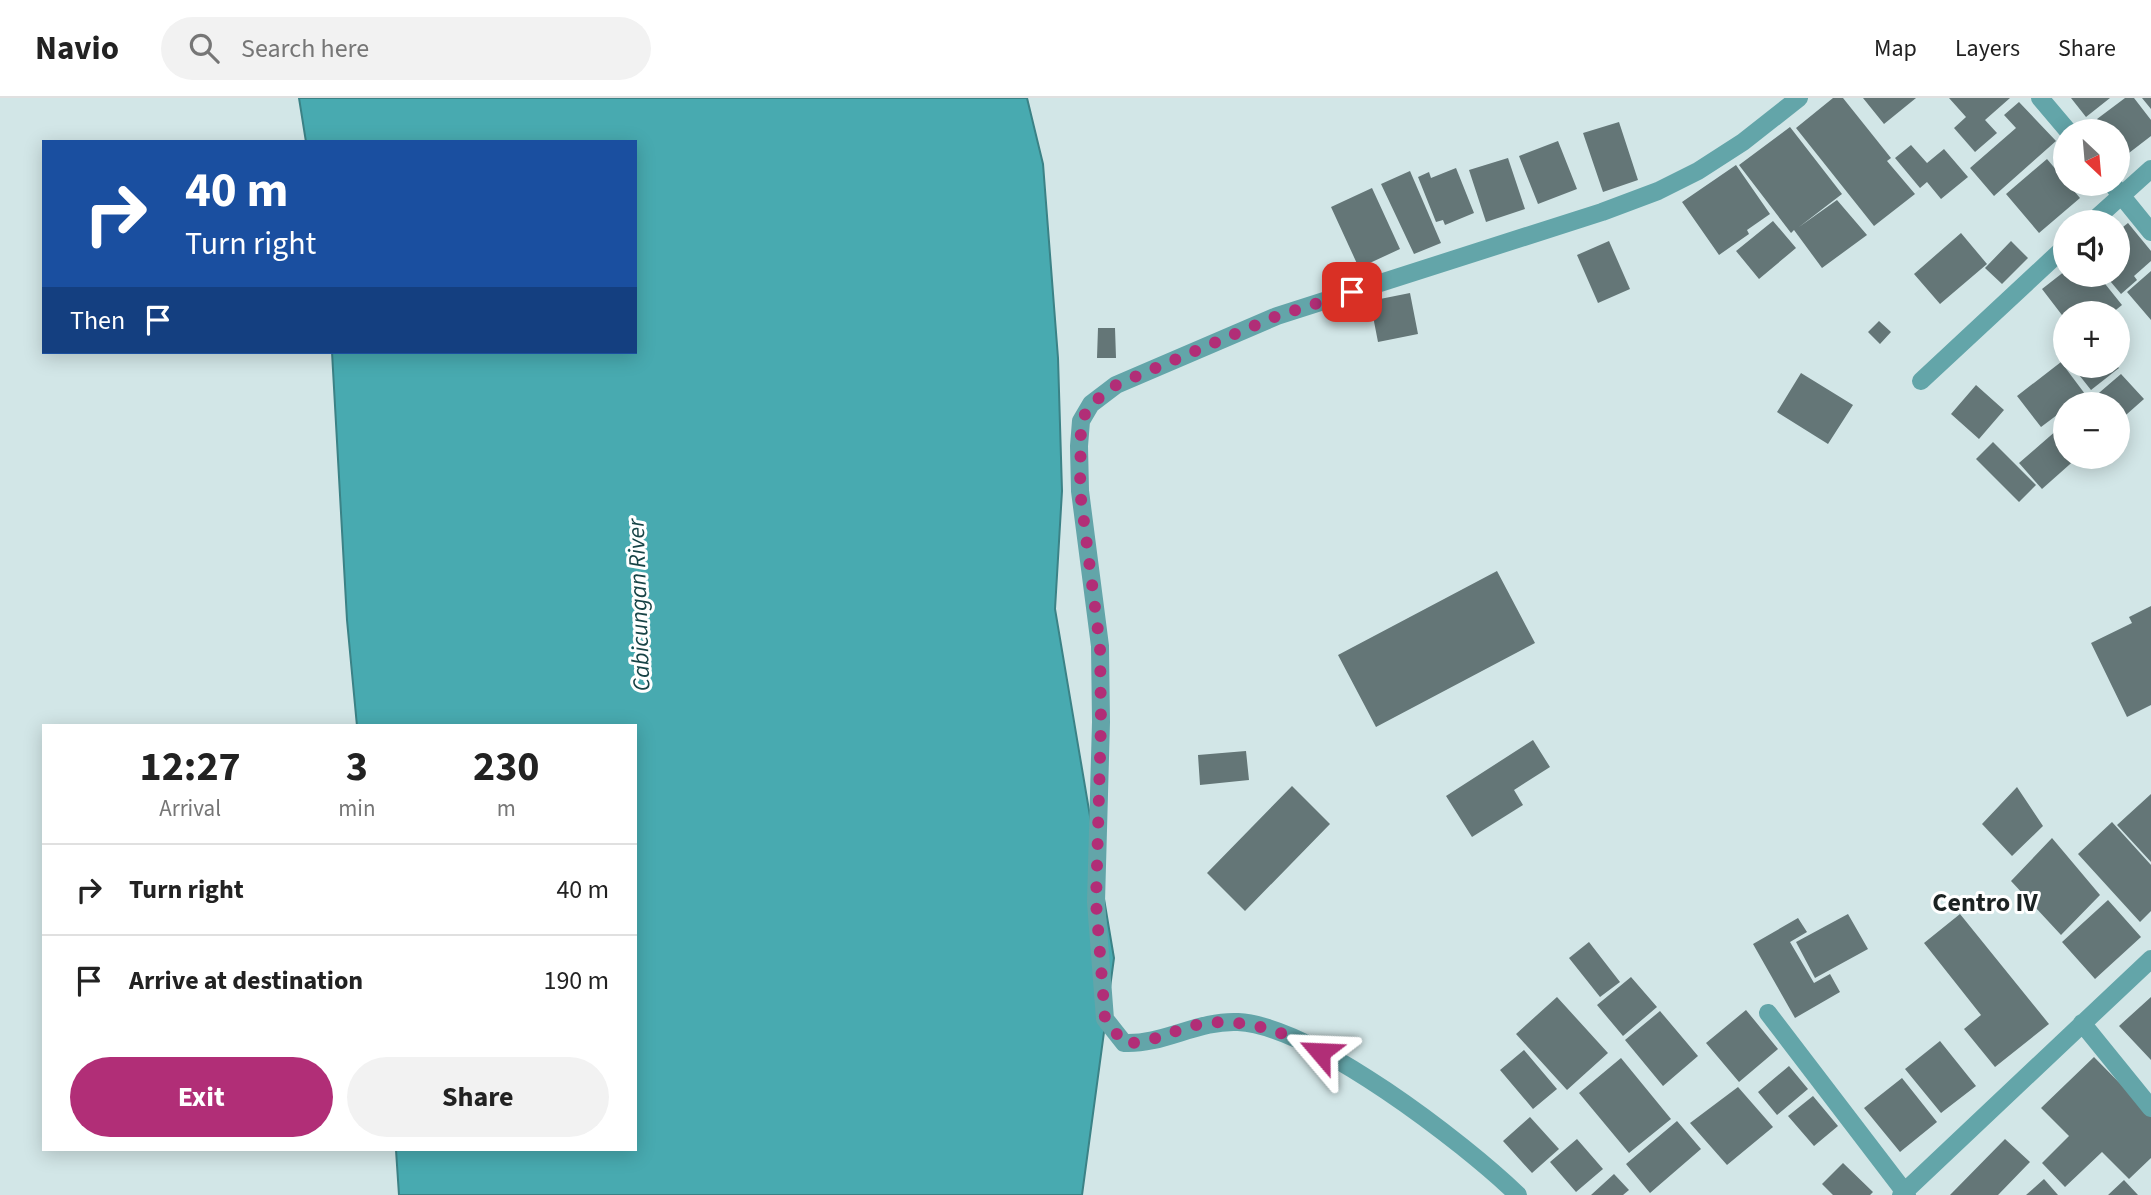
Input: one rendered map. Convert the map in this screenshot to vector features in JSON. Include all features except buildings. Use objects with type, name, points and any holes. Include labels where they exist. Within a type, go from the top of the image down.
[{"type":"street","points":[[1518,1195],[1491,1168],[1398,1098],[1300,1040],[1242,1022],[1221,1022],[1196,1026],[1140,1044],[1124,1043],[1105,1019],[1096,902],[1101,722],[1100,646],[1080,491],[1081,421],[1091,404],[1116,385],[1277,316],[1602,212],[1658,191],[1698,171],[1743,142],[1799,98]]},
{"type":"street","points":[[2040,98],[2058,119]]},
{"type":"street","points":[[2130,181],[2151,169]]},
{"type":"street","points":[[2101,210],[2112,196]]},
{"type":"street","points":[[2123,196],[2151,232]]},
{"type":"street","points":[[1921,381],[2053,258]]},
{"type":"street","points":[[1768,1013],[1904,1194],[2151,958]]},
{"type":"street","points":[[2082,1023],[2151,1108]]},
{"type":"water","name":"Cabicungan River","points":[[299,98],[1027,98],[1043,164],[1058,358],[1062,491],[1055,609],[1114,958],[1082,1195],[399,1195],[396,1151],[637,1151],[637,724],[357,724],[347,620],[332,354],[637,354],[637,140],[306,140]]},
{"type":"district","name":"Centro IV","points":[[1985,902]]},
{"type":"route","points":[[1320,1052],[1300,1040],[1242,1022],[1196,1026],[1140,1044],[1124,1043],[1112,1032],[1105,1019],[1096,902],[1101,722],[1100,646],[1080,491],[1079,446],[1081,421],[1091,404],[1116,385],[1277,316],[1352,292]]}]
